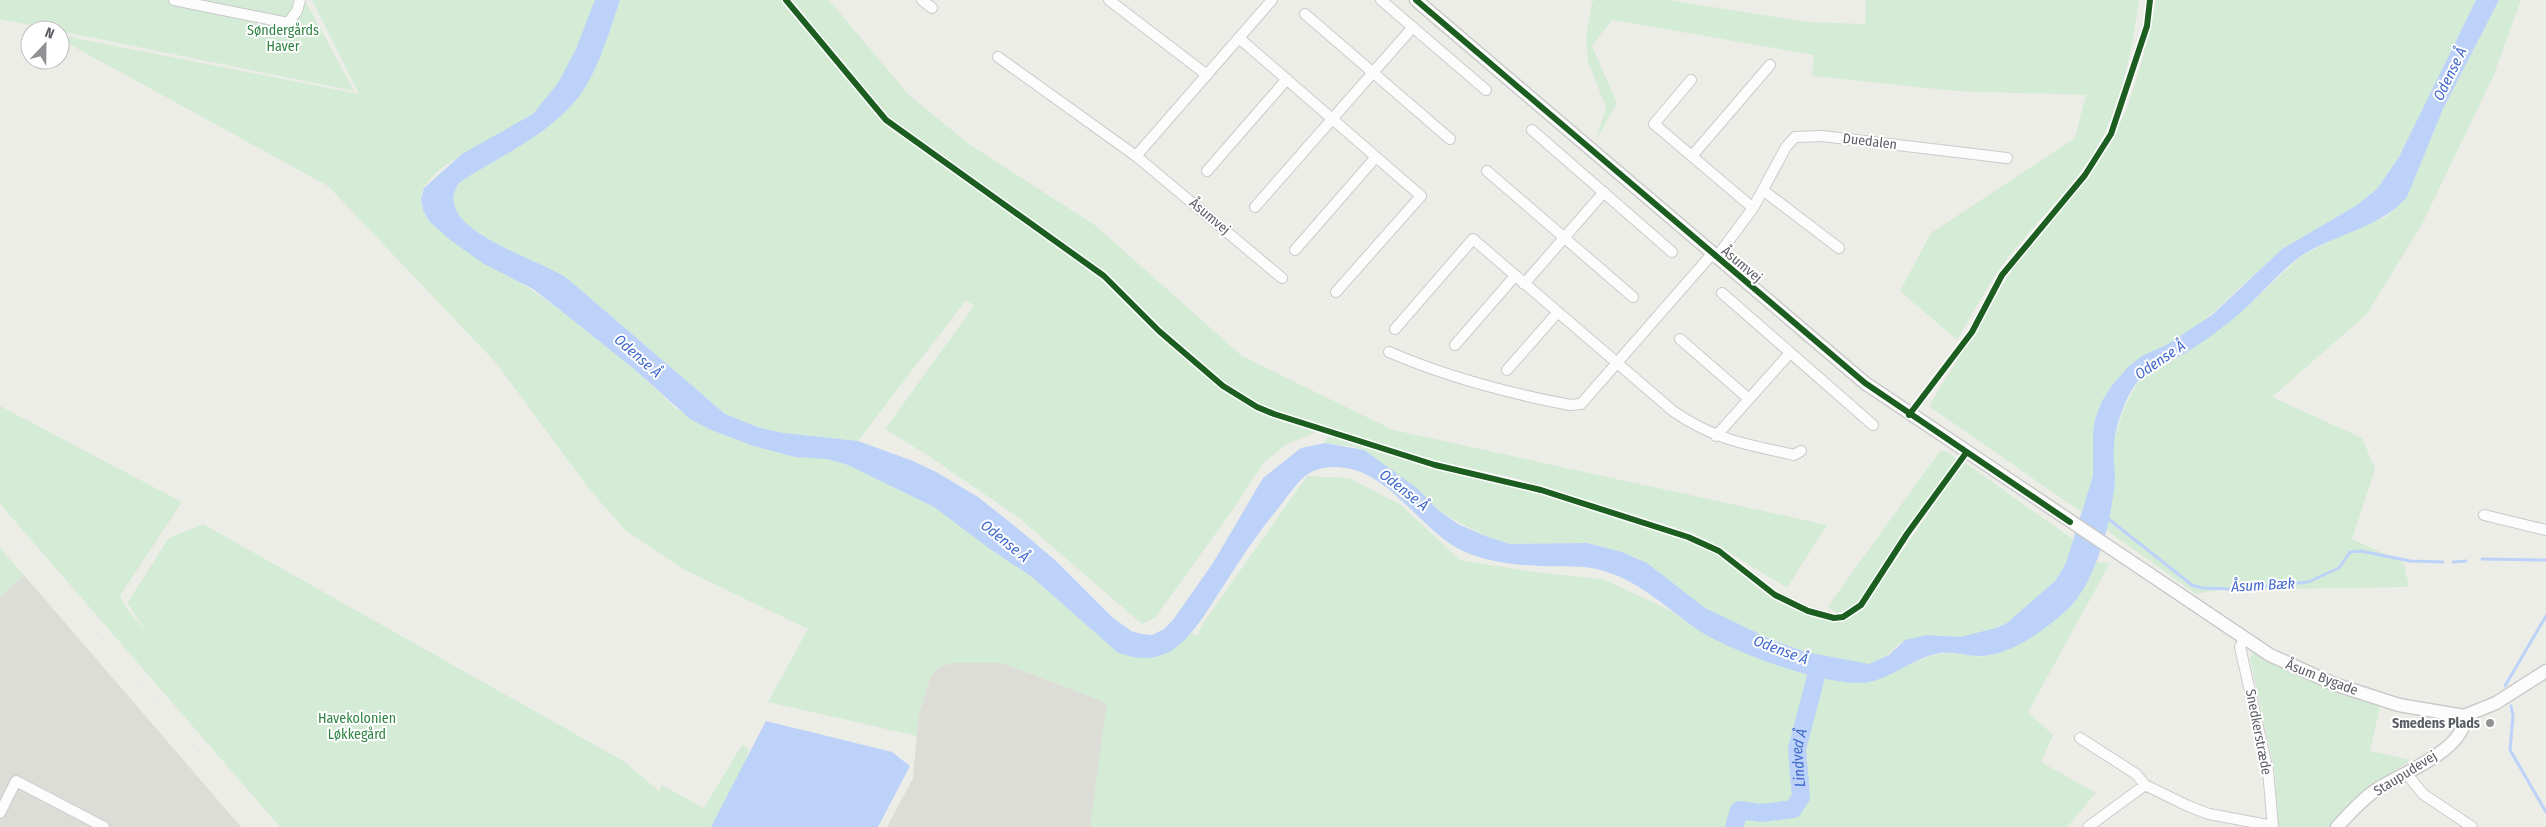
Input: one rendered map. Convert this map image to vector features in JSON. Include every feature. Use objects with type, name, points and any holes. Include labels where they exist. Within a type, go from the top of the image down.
[{"type":"street","points":[[174,0],[288,23],[297,11],[300,0]]},
{"type":"street","points":[[922,0],[932,8]]},
{"type":"street","points":[[1109,0],[1206,75]]},
{"type":"street","points":[[1136,156],[1272,0]]},
{"type":"street","points":[[1381,0],[1486,90]]},
{"type":"street","name":"Åsumvej","points":[[1416,0],[1865,383],[2116,553]]},
{"type":"street","points":[[1305,14],[1450,139]]},
{"type":"street","points":[[1254,207],[1413,27]]},
{"type":"street","points":[[1239,38],[1421,196],[1336,292]]},
{"type":"street","name":"Åsumvej","points":[[998,56],[1136,156],[1282,278]]},
{"type":"street","points":[[1692,156],[1770,65]]},
{"type":"street","points":[[1207,172],[1287,80]]},
{"type":"street","points":[[1691,80],[1654,124],[1753,208]]},
{"type":"street","points":[[1532,130],[1672,252]]},
{"type":"street","name":"Duedalen","points":[[1714,256],[1753,208],[1764,191],[1786,147],[1795,137],[1802,135],[2007,158]]},
{"type":"street","points":[[1295,250],[1376,157]]},
{"type":"street","points":[[1487,171],[1633,297]]},
{"type":"street","points":[[1764,191],[1840,248]]},
{"type":"street","points":[[1524,284],[1604,192]]},
{"type":"street","points":[[1395,329],[1472,239],[1673,411],[1696,427],[1716,436],[1794,455],[1802,451]]},
{"type":"street","name":"Åsumvej","points":[[1389,352],[1437,371],[1497,390],[1577,405],[1587,398],[1714,256]]},
{"type":"street","points":[[1455,345],[1515,276]]},
{"type":"street","points":[[1722,293],[1873,425]]},
{"type":"street","points":[[1507,370],[1558,312]]},
{"type":"street","points":[[1680,339],[1750,399]]},
{"type":"street","points":[[1716,436],[1790,353]]},
{"type":"street","points":[[2484,515],[2546,530]]},
{"type":"street","name":"Åsum Bygade","points":[[2116,553],[2270,656],[2334,684],[2399,705],[2464,716]]},
{"type":"street","name":"Snedkerstræde","points":[[2244,639],[2240,647],[2268,771],[2273,826]]},
{"type":"street","points":[[2464,716],[2496,703],[2546,671]]},
{"type":"street","name":"Staupudevej","points":[[2337,827],[2361,801],[2457,739],[2464,727],[2464,716]]},
{"type":"street","points":[[2080,738],[2136,774],[2145,785],[2209,814],[2273,826]]},
{"type":"street","points":[[2406,772],[2423,794],[2472,827]]},
{"type":"street","points":[[0,813],[16,781],[104,827]]},
{"type":"street","points":[[2088,827],[2145,785]]},
{"type":"shaded area","points":[[24,575],[241,827],[0,827],[0,597]]},
{"type":"shaded area","points":[[953,663],[1003,663],[1108,703],[1090,827],[887,827],[913,778],[919,713],[930,678],[939,667]]},
{"type":"green space","name":"Søndergårds Haver","points":[[0,0],[305,0],[354,91],[70,33],[70,20],[20,20],[20,23],[0,19]]},
{"type":"green space","points":[[312,0],[595,0],[571,61],[544,102],[522,122],[451,162],[425,186],[421,203],[429,221],[555,306],[634,369],[677,409],[711,430],[754,446],[795,457],[827,459],[848,465],[934,507],[990,549],[1032,577],[1117,652],[1174,649],[1190,632],[1197,636],[1204,622],[1307,476],[1349,478],[1401,505],[1460,560],[1542,573],[1603,579],[1667,609],[1721,643],[1852,683],[1875,679],[1938,654],[1950,653],[1981,657],[2005,650],[2046,626],[2067,608],[2084,587],[2096,562],[2110,563],[2028,712],[2053,735],[2041,762],[2096,793],[2067,827],[1090,827],[1107,703],[1003,663],[953,663],[939,667],[930,678],[919,713],[917,736],[768,702],[808,629],[683,569],[626,531],[589,489],[497,364],[328,186],[70,44],[70,37],[359,94]]},
{"type":"green space","points":[[620,0],[829,0],[909,95],[969,144],[1096,226],[1242,356],[1393,430],[1827,525],[1787,588],[1722,548],[1693,533],[1515,478],[1414,456],[1329,427],[1287,444],[1263,463],[1234,508],[1155,618],[1142,624],[1018,517],[924,453],[885,429],[974,306],[966,300],[858,441],[784,433],[760,428],[725,414],[568,279],[491,241],[472,228],[459,215],[453,200],[459,183],[545,129],[574,102],[586,86],[597,65]]},
{"type":"green space","points":[[1595,0],[1669,0],[1807,22],[1865,24],[1866,0],[2139,0],[2127,68],[2105,132],[2072,183],[2000,268],[1957,340],[1900,291],[1931,233],[2075,138],[2086,95],[1956,91],[1812,76],[1814,55],[1612,20],[1592,46],[1617,103],[1595,142],[1606,108],[1588,61],[1586,36],[1592,2]]},
{"type":"green space","points":[[2156,0],[2476,0],[2399,157],[2377,189],[2357,205],[2282,249],[2198,326],[2168,344],[2142,356],[2094,467],[2091,484],[2081,512],[1929,406],[2012,270],[2112,140],[2127,108],[2142,61]]},
{"type":"green space","points":[[2499,0],[2521,0],[2493,77],[2422,224],[2367,314],[2272,397],[2362,438],[2375,469],[2352,539],[2404,563],[2409,587],[2218,590],[2196,594],[2105,529],[2115,483],[2113,449],[2115,436],[2125,406],[2140,378],[2150,369],[2181,356],[2208,337],[2245,309],[2300,257],[2351,230],[2386,217],[2407,197],[2443,109]]},
{"type":"green space","name":"Havekolonien Løkkegård","points":[[0,406],[182,502],[120,596],[126,608],[147,632],[127,603],[169,538],[203,524],[625,762],[660,792],[661,785],[704,808],[742,745],[749,749],[725,827],[280,827],[0,504]]},
{"type":"green space","points":[[1337,436],[1443,469],[1538,493],[1683,538],[1713,550],[1764,593],[1810,614],[1831,619],[1847,619],[1860,612],[1964,462],[2074,540],[2066,563],[2056,580],[2007,623],[1988,631],[1960,637],[1927,635],[1900,643],[1880,661],[1869,664],[1857,663],[1806,652],[1772,640],[1716,614],[1693,601],[1656,570],[1637,558],[1622,552],[1587,543],[1510,544],[1485,536],[1440,512],[1418,489],[1356,447],[1325,443],[1327,437]]},
{"type":"green space","points":[[1940,451],[1946,451],[1956,458],[1956,463],[1906,530],[1860,602],[1854,607],[1837,614],[1828,606]]},
{"type":"green space","points":[[0,548],[24,575],[0,597]]},
{"type":"green space","points":[[2254,653],[2316,683],[2380,707],[2370,751],[2411,760],[2368,788],[2330,827],[2278,827],[2275,773],[2250,658]]},
{"type":"water","name":"Odense Å","points":[[595,0],[620,0],[601,55],[586,86],[574,102],[545,129],[459,183],[453,200],[459,215],[472,228],[491,241],[568,279],[725,414],[760,428],[784,433],[858,441],[913,461],[938,473],[978,497],[1055,560],[1112,617],[1131,631],[1152,635],[1164,629],[1173,620],[1213,563],[1263,478],[1301,448],[1325,443],[1364,450],[1418,489],[1438,510],[1458,524],[1485,536],[1510,544],[1587,543],[1622,552],[1647,563],[1705,608],[1772,640],[1806,652],[1869,664],[1889,655],[1905,640],[1927,635],[1960,637],[1996,628],[2007,623],[2056,580],[2066,563],[2093,476],[2093,433],[2095,419],[2102,401],[2113,384],[2129,366],[2142,356],[2168,344],[2212,315],[2282,249],[2357,205],[2377,189],[2399,157],[2476,0],[2499,0],[2443,109],[2407,197],[2397,207],[2373,223],[2304,254],[2224,326],[2183,354],[2150,370],[2142,376],[2131,391],[2123,409],[2115,438],[2115,480],[2107,530],[2088,581],[2070,607],[2041,631],[2006,650],[1982,656],[1940,653],[1931,655],[1887,676],[1869,682],[1852,683],[1831,680],[1783,667],[1715,640],[1644,590],[1620,577],[1599,569],[1511,564],[1492,561],[1465,552],[1432,530],[1387,487],[1370,476],[1352,469],[1332,467],[1314,471],[1296,485],[1252,543],[1203,618],[1174,649],[1160,656],[1146,658],[1131,657],[1117,652],[1032,577],[990,549],[934,507],[848,465],[827,459],[795,457],[754,446],[711,430],[690,419],[634,369],[533,289],[484,264],[449,239],[429,221],[423,210],[421,199],[424,188],[462,154],[533,114],[558,83],[576,49]]},
{"type":"water","points":[[766,721],[892,752],[910,766],[878,827],[711,827]]},
{"type":"waterway","name":"Åsum Bæk","points":[[2106,517],[2192,585],[2202,588],[2233,589],[2308,582],[2339,568],[2350,552],[2361,551],[2410,561],[2443,562]]},
{"type":"waterway","name":"Åsum Bæk","points":[[2482,559],[2546,560]]},
{"type":"waterway","name":"Åsum Bæk","points":[[2453,562],[2466,561]]},
{"type":"waterway","name":"Åsum Bæk","points":[[2505,686],[2546,616]]},
{"type":"waterway","name":"Lindved Å","points":[[1734,827],[1739,810],[1761,813],[1793,809],[1801,797],[1797,749],[1819,665]]},
{"type":"waterway","name":"Åsum Bæk","points":[[2511,706],[2513,716],[2510,750],[2546,812]]},
{"type":"railway","points":[[0,523],[266,827]]},
{"type":"cycle path","points":[[786,0],[886,120],[1104,276],[1159,331],[1223,386],[1257,407],[1274,414],[1435,465],[1541,490],[1688,537],[1719,551],[1775,595],[1808,611],[1834,618],[1843,617],[1861,605],[1907,534],[1966,453]]},
{"type":"cycle path","points":[[1416,0],[1865,383],[2070,522]]},
{"type":"cycle path","points":[[1909,415],[1972,332],[2002,275],[2085,175],[2111,134],[2147,26],[2150,0]]},
{"type":"place","name":"Smedens Plads","points":[[2490,723]]}]
